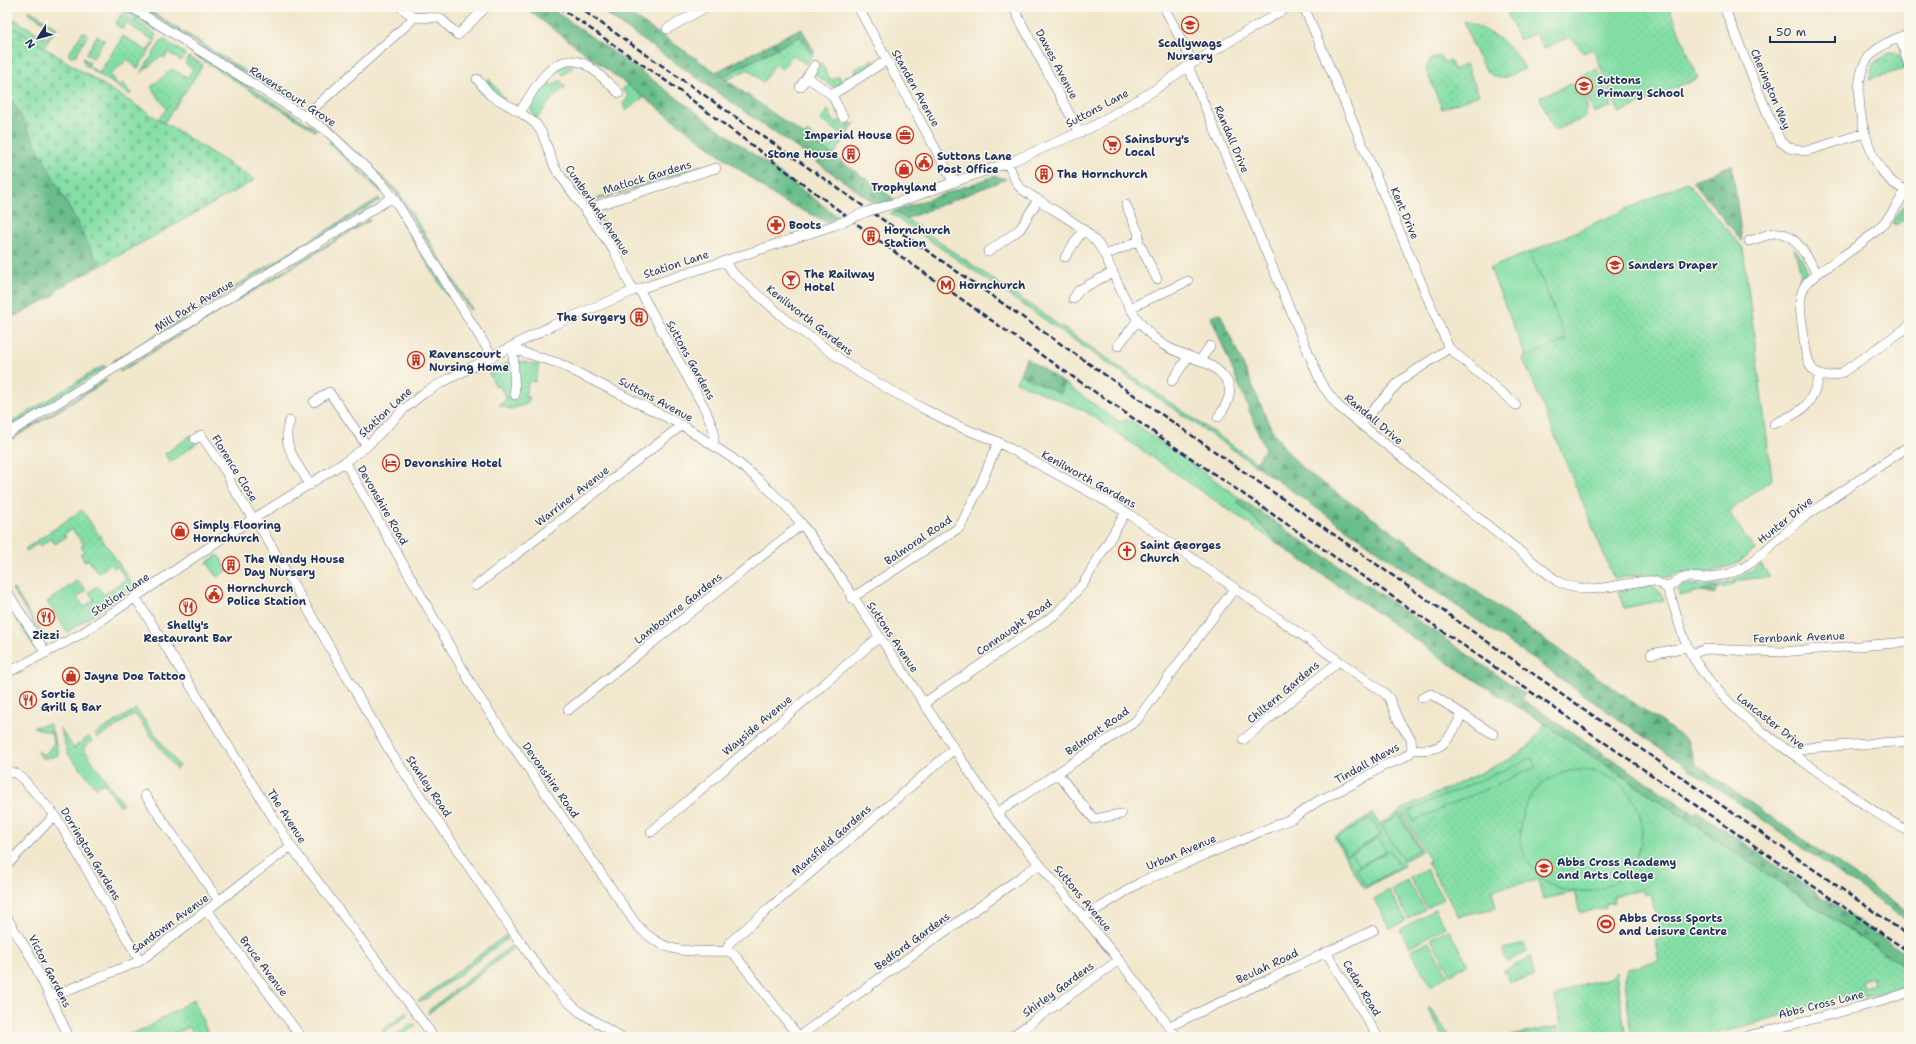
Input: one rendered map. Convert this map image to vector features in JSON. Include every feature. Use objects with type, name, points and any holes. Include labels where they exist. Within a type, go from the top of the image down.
[{"type":"street","name":"Ravenscourt Grove","points":[[131,7],[326,130],[381,182],[393,197],[492,356]]},
{"type":"street","points":[[400,7],[412,17],[440,18],[458,35],[486,7]]},
{"type":"street","points":[[667,28],[706,7]]},
{"type":"street","name":"Standen Avenue","points":[[858,7],[953,181]]},
{"type":"street","name":"Dawes Avenue","points":[[1013,7],[1079,132]]},
{"type":"street","name":"Randall Drive","points":[[1164,7],[1191,65],[1322,385],[1338,406],[1557,581],[1568,587],[1580,590],[1595,590],[1644,581],[1655,581],[1667,588]]},
{"type":"street","name":"Suttons Lane","points":[[902,201],[953,181],[1008,163],[1079,132],[1140,99],[1191,65],[1288,7]]},
{"type":"street","name":"Kent Drive","points":[[1304,7],[1449,348],[1516,405]]},
{"type":"street","name":"Chevington Way","points":[[1724,7],[1771,122],[1781,142],[1789,148],[1806,151],[1865,133]]},
{"type":"street","points":[[304,116],[411,21],[412,17]]},
{"type":"street","points":[[1909,66],[1905,36],[1886,44],[1870,55],[1862,70],[1859,100],[1865,133],[1880,169],[1892,183],[1907,190],[1883,225],[1817,273],[1805,284],[1801,292],[1800,303],[1806,358],[1810,367],[1820,375],[1832,376],[1843,372],[1909,326]]},
{"type":"street","points":[[832,95],[887,60]]},
{"type":"street","points":[[520,112],[546,73],[554,66],[565,62],[574,61],[584,64],[619,93]]},
{"type":"street","points":[[800,87],[815,65]]},
{"type":"street","points":[[807,77],[832,95],[843,117]]},
{"type":"street","name":"Cumberland Avenue","points":[[477,78],[490,95],[530,118],[542,133],[555,168],[586,209],[615,252],[636,290]]},
{"type":"street","points":[[1008,163],[1019,186],[1083,230],[1098,244],[1106,255],[1137,321],[1159,342],[1188,357],[1201,359],[1220,372],[1228,382],[1230,391],[1229,400],[1218,417]]},
{"type":"street","name":"Matlock Gardens","points":[[586,209],[716,168]]},
{"type":"street","name":"Mill Park Avenue","points":[[7,434],[393,197]]},
{"type":"street","points":[[988,252],[1020,229],[1038,200]]},
{"type":"street","name":"Station Lane","points":[[7,673],[81,634],[254,519],[310,485],[367,446],[405,408],[424,393],[492,356],[511,350],[572,316],[636,290],[835,225],[866,212],[902,201]]},
{"type":"street","points":[[1126,205],[1139,234],[1138,241],[1156,279]]},
{"type":"street","points":[[1064,257],[1083,230]]},
{"type":"street","points":[[1750,241],[1773,233],[1782,233],[1791,236],[1817,273]]},
{"type":"street","points":[[1106,255],[1138,241]]},
{"type":"street","name":"Kenilworth Gardens","points":[[725,261],[734,274],[789,322],[860,373],[948,421],[998,442],[1126,512],[1389,698],[1399,722],[1412,742],[1412,749]]},
{"type":"street","points":[[1073,299],[1078,290],[1113,272]]},
{"type":"street","points":[[1130,308],[1188,281]]},
{"type":"street","name":"Suttons Gardens","points":[[636,290],[705,409],[714,431],[714,445]]},
{"type":"street","points":[[1118,346],[1137,321]]},
{"type":"street","points":[[1201,359],[1210,346]]},
{"type":"street","points":[[1360,424],[1400,381],[1449,348]]},
{"type":"street","points":[[511,350],[515,395]]},
{"type":"street","name":"Suttons Avenue","points":[[511,350],[558,363],[682,425],[714,445],[758,479],[802,524],[842,580],[852,598],[997,813],[1119,960],[1170,1026],[1176,1037]]},
{"type":"street","points":[[1172,381],[1188,357]]},
{"type":"street","points":[[1774,424],[1806,407],[1812,400],[1820,375]]},
{"type":"street","points":[[314,402],[329,392],[367,446]]},
{"type":"street","points":[[290,421],[287,428],[288,442],[310,485]]},
{"type":"street","name":"Warriner Avenue","points":[[476,586],[682,425]]},
{"type":"street","name":"Florence Close","points":[[195,440],[201,435],[228,475],[232,486],[254,519]]},
{"type":"street","name":"Balmoral Road","points":[[852,598],[960,527],[998,442]]},
{"type":"street","name":"Hunter Drive","points":[[1667,588],[1678,580],[1687,577],[1704,578],[1729,574],[1752,563],[1800,520],[1909,446]]},
{"type":"street","name":"Devonshire Road","points":[[345,462],[477,694],[636,924],[645,934],[668,948],[682,951],[727,951]]},
{"type":"street","name":"Connaught Road","points":[[924,703],[1056,614],[1083,584],[1126,512]]},
{"type":"street","name":"Stanley Road","points":[[254,519],[391,753],[516,936],[546,978],[564,998],[580,1012],[620,1037]]},
{"type":"street","name":"Lambourne Gardens","points":[[568,710],[802,524]]},
{"type":"street","name":"Lancaster Drive","points":[[1667,588],[1689,650],[1708,680],[1727,701],[1747,720],[1791,753],[1890,822],[1909,831]]},
{"type":"street","name":"Belmont Road","points":[[997,813],[1136,721],[1234,589]]},
{"type":"street","points":[[7,592],[46,653]]},
{"type":"street","name":"The Avenue","points":[[135,597],[291,846],[434,1037]]},
{"type":"street","name":"Wayside Avenue","points":[[651,832],[879,637]]},
{"type":"street","name":"Fernbank Avenue","points":[[1651,654],[1706,649],[1781,652],[1909,642]]},
{"type":"street","name":"Chiltern Gardens","points":[[1243,740],[1338,662]]},
{"type":"street","points":[[1422,698],[1431,694],[1493,734]]},
{"type":"street","name":"Tindall Mews","points":[[1294,818],[1318,801],[1356,783],[1383,766],[1410,753],[1412,749],[1429,750],[1441,746],[1450,736],[1462,715]]},
{"type":"street","points":[[1791,753],[1806,748],[1909,741]]},
{"type":"street","name":"Mansfield Gardens","points":[[727,951],[729,943],[954,749]]},
{"type":"street","name":"Dorrington Gardens","points":[[7,772],[15,773],[22,778],[55,815],[140,961]]},
{"type":"street","points":[[1057,773],[1094,819],[1121,814]]},
{"type":"street","points":[[145,795],[219,901]]},
{"type":"street","points":[[7,865],[55,815]]},
{"type":"street","name":"Urban Avenue","points":[[1083,918],[1141,882],[1294,818]]},
{"type":"street","name":"Sandown Avenue","points":[[50,997],[140,961],[291,846]]},
{"type":"street","name":"Bedford Gardens","points":[[799,1037],[1039,864]]},
{"type":"street","name":"Bruce Avenue","points":[[207,910],[302,1037]]},
{"type":"street","name":"Victor Gardens","points":[[7,918],[30,956],[69,1037]]},
{"type":"street","name":"Beulah Road","points":[[1170,1026],[1374,930]]},
{"type":"street","points":[[727,951],[740,960],[799,1037]]},
{"type":"street","name":"Cedar Road","points":[[1326,952],[1378,1037]]},
{"type":"street","name":"Shirley Gardens","points":[[1011,1037],[1119,960]]},
{"type":"street","name":"Abbs Cross Lane","points":[[1744,1037],[1906,993]]},
{"type":"green space","points":[[141,7],[144,7],[297,104],[296,106]]},
{"type":"green space","points":[[524,7],[549,7],[643,73],[840,218],[828,222],[780,200]]},
{"type":"green space","points":[[596,7],[619,7],[716,72],[801,28],[815,52],[812,56],[800,36],[722,77],[893,198],[894,201],[879,206]]},
{"type":"green space","points":[[1669,7],[1698,78],[1619,113],[1593,49],[1584,53],[1570,37],[1543,49],[1536,33],[1519,40],[1505,8]]},
{"type":"green space","points":[[120,9],[127,9],[156,28],[156,31]]},
{"type":"green space","points":[[31,11],[57,28],[44,47],[7,24],[7,15],[47,39],[53,28],[28,12]]},
{"type":"green space","points":[[122,13],[130,18],[123,29],[115,24]]},
{"type":"green space","points":[[132,19],[156,35],[155,41],[129,25]]},
{"type":"green space","points":[[1464,21],[1491,34],[1507,45],[1520,60],[1525,69],[1502,78],[1488,72],[1477,56]]},
{"type":"green space","points":[[7,24],[255,180],[100,266],[7,90]]},
{"type":"green space","points":[[83,32],[88,35],[76,55],[71,56],[68,54]]},
{"type":"green space","points":[[97,36],[104,40],[93,58],[86,54]]},
{"type":"green space","points":[[123,36],[147,51],[153,42],[154,44],[137,69],[128,59],[110,75],[119,86],[123,83],[131,93],[130,95],[85,65],[83,58],[90,62],[88,66],[99,73]]},
{"type":"green space","points":[[800,36],[812,56],[806,64],[793,55],[782,69],[775,64],[763,82],[748,69],[727,80],[722,77]]},
{"type":"green space","points":[[163,39],[185,55],[181,61],[168,52],[165,58],[161,56],[140,74]]},
{"type":"green space","points":[[1890,52],[1897,53],[1899,55],[1905,69],[1869,79],[1874,63]]},
{"type":"green space","points":[[194,55],[199,55],[316,129],[315,131]]},
{"type":"green space","points":[[1440,55],[1444,63],[1450,60],[1454,70],[1466,64],[1479,95],[1442,109],[1426,69],[1431,59]]},
{"type":"green space","points":[[189,57],[203,65],[164,123],[158,119],[167,109],[151,87],[172,69],[187,78],[193,69],[185,63]]},
{"type":"green space","points":[[873,59],[875,63],[856,74],[854,70]]},
{"type":"green space","points":[[821,63],[831,80],[839,76],[843,83],[835,88],[815,75]]},
{"type":"green space","points":[[568,65],[575,65],[563,75],[558,68]]},
{"type":"green space","points":[[1597,69],[1612,106],[1594,113],[1579,76]]},
{"type":"green space","points":[[489,79],[505,100],[494,94],[486,83]]},
{"type":"green space","points":[[546,79],[552,86],[560,80],[565,87],[553,97],[537,118],[533,115],[530,105]]},
{"type":"green space","points":[[627,84],[644,97],[626,111],[623,104],[629,96],[622,90]]},
{"type":"green space","points":[[1571,84],[1580,89],[1583,93],[1587,108],[1585,118],[1554,130],[1540,97]]},
{"type":"green space","points":[[7,90],[100,266],[57,289],[53,296],[7,320]]},
{"type":"green space","points":[[828,110],[835,123],[840,120],[844,128],[855,123],[833,156],[804,136],[807,132],[831,148],[841,134],[821,120]]},
{"type":"green space","points":[[323,122],[399,193],[472,309],[470,310],[396,192]]},
{"type":"green space","points":[[330,141],[382,191],[381,192],[329,143]]},
{"type":"green space","points":[[701,165],[702,167],[597,200],[597,199]]},
{"type":"green space","points":[[1732,165],[1742,241],[1692,181]]},
{"type":"green space","points":[[995,176],[1006,179],[906,219],[895,211]]},
{"type":"green space","name":"Sanders Draper","points":[[1687,182],[1743,248],[1772,479],[1728,512],[1755,550],[1736,564],[1712,572],[1679,573],[1666,578],[1647,573],[1614,579],[1523,358],[1566,340],[1530,252]]},
{"type":"green space","points":[[379,198],[380,200],[114,362],[113,361]]},
{"type":"green space","points":[[1909,200],[1909,215],[1896,225],[1892,223],[1902,207]]},
{"type":"green space","points":[[895,211],[1256,462],[1255,465],[890,213]]},
{"type":"green space","points":[[597,215],[623,247],[621,247]]},
{"type":"green space","points":[[369,219],[370,220],[120,372],[119,371]]},
{"type":"green space","points":[[404,222],[450,296],[448,297],[402,223]]},
{"type":"green space","points":[[1794,248],[1804,263],[1807,275],[1807,280],[1804,285],[1798,289],[1801,273]]},
{"type":"green space","points":[[1530,252],[1566,340],[1526,357],[1490,268]]},
{"type":"green space","points":[[1220,313],[1271,428],[1282,445],[1303,469],[1688,741],[1695,764],[1909,913],[1909,922],[1255,465],[1265,449],[1211,317]]},
{"type":"green space","points":[[1026,358],[1064,383],[1061,394],[1020,374]]},
{"type":"green space","points":[[518,361],[539,365],[535,382],[529,381],[525,396],[530,398],[527,404],[511,409],[499,405],[507,399],[499,386],[496,387],[488,371],[506,363]]},
{"type":"green space","points":[[104,365],[105,368],[7,429],[7,425]]},
{"type":"green space","points":[[1020,374],[1061,393],[1064,383],[1119,422],[1128,420],[1133,422],[1240,498],[1237,502],[1284,548],[1085,411],[1016,382]]},
{"type":"green space","points":[[107,379],[108,380],[7,442],[7,441]]},
{"type":"green space","points":[[191,435],[197,443],[170,462],[165,454]]},
{"type":"green space","points":[[1240,498],[1525,694],[1522,699],[1695,814],[1697,811],[1909,956],[1909,970],[1545,724],[1456,668],[1284,548],[1237,502]]},
{"type":"green space","points":[[82,510],[135,587],[67,632],[47,602],[78,580],[86,591],[77,597],[84,607],[94,600],[89,592],[97,586],[104,595],[126,579],[117,566],[113,568],[111,564],[98,573],[88,559],[85,561],[80,554],[84,552],[81,547],[84,545],[72,529],[64,534],[66,537],[55,544],[51,539],[40,546],[38,543],[27,551],[25,549]]},
{"type":"green space","points":[[218,555],[228,570],[217,577],[207,562]]},
{"type":"green space","points":[[1761,564],[1770,577],[1747,579],[1726,587],[1713,588],[1679,596],[1679,589],[1687,585],[1714,585],[1725,583],[1741,576]]},
{"type":"green space","points":[[1650,585],[1662,593],[1664,600],[1624,608],[1618,591]]},
{"type":"green space","points":[[13,588],[46,639],[45,640],[12,589]]},
{"type":"green space","points":[[1719,588],[1714,595],[1700,591]]},
{"type":"green space","points":[[7,599],[37,647],[35,649],[7,604]]},
{"type":"green space","points":[[136,709],[179,766],[176,769],[135,714],[98,738],[95,734]]},
{"type":"green space","points":[[50,724],[59,755],[42,758],[36,751],[45,755],[54,743],[51,733],[33,727]]},
{"type":"green space","name":"Abbs Cross Academy and Arts College","points":[[1545,724],[1909,970],[1909,984],[1883,994],[1837,998],[1753,1024],[1697,1037],[1631,1037],[1625,978],[1628,969],[1659,961],[1655,941],[1661,939],[1651,894],[1643,894],[1642,890],[1613,896],[1614,902],[1605,904],[1606,908],[1580,913],[1575,892],[1543,899],[1538,880],[1492,890],[1496,908],[1458,916],[1427,862],[1430,860],[1401,810],[1510,759],[1528,747]],"holes":[[[1872,977],[1874,985],[1864,988],[1862,981]]]},
{"type":"green space","points":[[60,728],[74,749],[77,745],[89,737],[92,741],[83,748],[123,804],[120,806],[104,783],[96,787],[68,754]]},
{"type":"green space","points":[[1532,758],[1536,767],[1413,821],[1409,811]]},
{"type":"green space","points":[[1581,770],[1593,771],[1604,775],[1615,780],[1624,788],[1632,797],[1637,808],[1641,819],[1641,843],[1637,854],[1632,865],[1624,874],[1615,882],[1604,887],[1593,891],[1581,892],[1569,891],[1558,887],[1547,882],[1538,874],[1530,865],[1525,854],[1521,843],[1520,831],[1521,819],[1525,808],[1530,797],[1538,788],[1547,780],[1558,775],[1569,771]]},
{"type":"green space","points":[[1400,812],[1422,851],[1402,862],[1404,866],[1364,889],[1334,837],[1373,814],[1379,824]]},
{"type":"green space","points":[[1399,815],[1419,849],[1402,859],[1382,825]]},
{"type":"green space","points":[[1371,818],[1381,835],[1347,855],[1337,838]]},
{"type":"green space","points":[[1378,838],[1386,851],[1359,866],[1352,854]]},
{"type":"green space","points":[[1390,850],[1400,867],[1366,886],[1356,869]]},
{"type":"green space","points":[[1426,869],[1443,899],[1427,908],[1410,878]]},
{"type":"green space","points":[[1407,880],[1425,909],[1409,919],[1392,889]]},
{"type":"green space","points":[[1389,890],[1406,920],[1390,929],[1374,899]]},
{"type":"green space","points":[[1435,909],[1445,927],[1410,947],[1400,930]]},
{"type":"green space","points":[[1448,929],[1468,964],[1451,974],[1431,939]]},
{"type":"green space","points":[[506,935],[507,939],[423,1001],[418,1001]]},
{"type":"green space","points":[[1428,941],[1448,975],[1431,986],[1410,951]]},
{"type":"green space","points":[[1524,944],[1527,951],[1508,962],[1505,961],[1503,949]]},
{"type":"green space","points":[[511,946],[514,948],[428,1014],[429,1010]]},
{"type":"green space","points":[[1531,957],[1534,977],[1510,982],[1507,972],[1503,973],[1504,971]]},
{"type":"green space","points":[[1616,972],[1626,1037],[1564,1037],[1555,997],[1569,989],[1610,978]]},
{"type":"green space","points":[[194,999],[208,1034],[195,1037],[190,1027],[171,1035],[172,1037],[122,1037],[146,1028]]},
{"type":"green space","points":[[1430,1008],[1450,1037],[1443,1037],[1428,1009]]},
{"type":"green space","points":[[407,1012],[406,1016],[378,1037],[374,1037]]},
{"type":"green space","points":[[411,1024],[416,1025],[400,1037],[394,1037]]},
{"type":"green space","points":[[1558,1026],[1560,1037],[1506,1037]]},
{"type":"railway","points":[[559,7],[669,83],[889,248],[1015,337],[1909,952]]},
{"type":"railway","points":[[578,7],[1909,936]]},
{"type":"place","name":"Scallywags Nursery","points":[[1190,25]]},
{"type":"place","name":"Suttons Primary School","points":[[1584,86]]},
{"type":"place","name":"Imperial House","points":[[905,135]]},
{"type":"place","name":"Sainsbury's Local","points":[[1112,145]]},
{"type":"place","name":"Stone House","points":[[851,154]]},
{"type":"place","name":"Suttons Lane Post Office","points":[[924,162]]},
{"type":"place","name":"Trophyland","points":[[904,169]]},
{"type":"place","name":"The Hornchurch","points":[[1044,174]]},
{"type":"place","name":"Boots","points":[[776,225]]},
{"type":"place","name":"Hornchurch Station","points":[[871,236]]},
{"type":"place","name":"Sanders Draper","points":[[1615,265]]},
{"type":"place","name":"The Railway Hotel","points":[[791,280]]},
{"type":"place","name":"Hornchurch","points":[[946,285]]},
{"type":"place","name":"The Surgery","points":[[639,317]]},
{"type":"place","name":"Ravenscourt Nursing Home","points":[[416,360]]},
{"type":"place","name":"Devonshire Hotel","points":[[391,463]]},
{"type":"place","name":"Simply Flooring Hornchurch","points":[[180,531]]},
{"type":"place","name":"Saint Georges Church","points":[[1127,551]]},
{"type":"place","name":"The Wendy House Day Nursery","points":[[231,565]]},
{"type":"place","name":"Hornchurch Police Station","points":[[214,594]]},
{"type":"place","name":"Shelly's Restaurant Bar","points":[[188,607]]},
{"type":"place","name":"Zizzi","points":[[46,617]]},
{"type":"place","name":"Jayne Doe Tattoo","points":[[71,676]]},
{"type":"place","name":"Sortie Grill & Bar","points":[[28,700]]},
{"type":"place","name":"Abbs Cross Academy and Arts College","points":[[1544,868]]},
{"type":"place","name":"Abbs Cross Sports and Leisure Centre","points":[[1606,924]]}]
